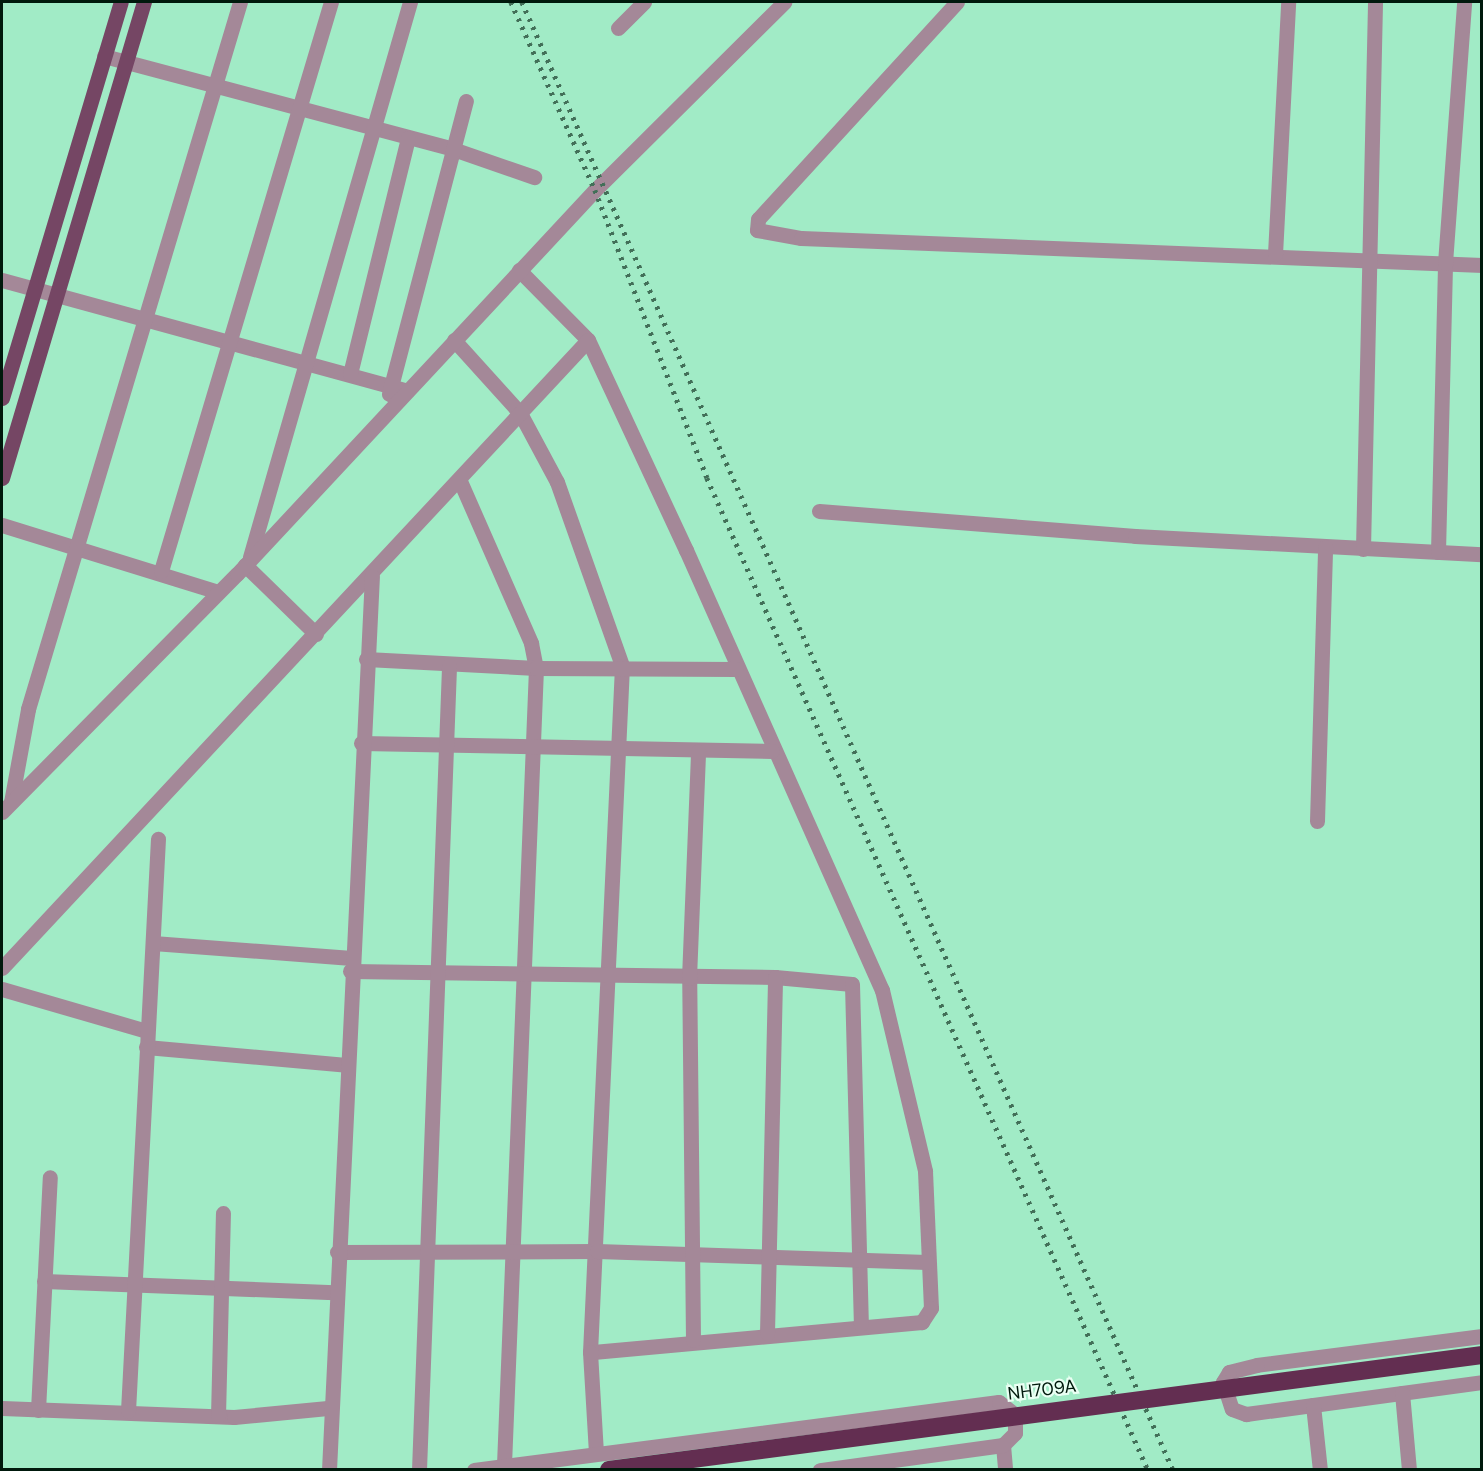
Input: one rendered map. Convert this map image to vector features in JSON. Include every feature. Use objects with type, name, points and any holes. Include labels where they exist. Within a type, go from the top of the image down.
[{"type":"highway","name":"NH709A","points":[[609,1470],[1482,1355]]},
{"type":"main road","points":[[2,398],[121,2]]},
{"type":"main road","points":[[2,471],[144,2]]},
{"type":"street","points":[[6,807],[28,709],[148,320],[240,2]]},
{"type":"street","points":[[161,571],[226,340],[331,2]]},
{"type":"street","points":[[247,563],[410,2]]},
{"type":"street","points":[[618,28],[644,2]]},
{"type":"street","points":[[6,807],[247,563],[519,270],[784,2]]},
{"type":"street","points":[[957,2],[758,219],[758,230],[801,238],[1275,254],[1482,265]]},
{"type":"street","points":[[1275,254],[1288,2]]},
{"type":"street","points":[[1363,549],[1375,2]]},
{"type":"street","points":[[1438,552],[1445,263],[1464,2]]},
{"type":"street","points":[[104,56],[296,110],[453,149],[534,177]]},
{"type":"street","points":[[386,412],[466,101]]},
{"type":"street","points":[[350,374],[408,138]]},
{"type":"street","points":[[519,270],[588,340],[882,990],[922,1142],[928,1319],[917,1324],[861,1324],[590,1352]]},
{"type":"street","points":[[2,280],[305,361],[407,391]]},
{"type":"street","points":[[453,340],[520,413],[557,482],[622,666],[597,1251],[590,1352],[596,1454]]},
{"type":"street","points":[[2,968],[372,576],[588,340]]},
{"type":"street","points":[[460,481],[531,643],[536,668],[534,747],[521,973],[514,1251],[504,1466]]},
{"type":"street","points":[[819,511],[1324,547],[1482,554]]},
{"type":"street","points":[[2,525],[161,571],[218,592]]},
{"type":"street","points":[[1317,821],[1324,547]]},
{"type":"street","points":[[247,563],[316,634]]},
{"type":"street","points":[[329,1470],[328,1408],[361,743],[372,576]]},
{"type":"street","points":[[366,658],[449,666],[536,668],[622,666],[736,669]]},
{"type":"street","points":[[419,1470],[426,1252],[441,972],[449,747],[449,666]]},
{"type":"street","points":[[361,743],[619,751],[772,751]]},
{"type":"street","points":[[693,1340],[689,978],[698,751]]},
{"type":"street","points":[[128,1411],[158,839]]},
{"type":"street","points":[[153,943],[441,972],[689,978],[775,977],[844,982],[855,990],[862,1263],[861,1324]]},
{"type":"street","points":[[767,1333],[775,977]]},
{"type":"street","points":[[2,989],[146,1039],[346,1065]]},
{"type":"street","points":[[38,1410],[50,1177]]},
{"type":"street","points":[[218,1416],[223,1213]]},
{"type":"street","points":[[337,1251],[597,1251],[768,1260],[862,1263],[927,1262]]},
{"type":"street","points":[[45,1281],[334,1292]]},
{"type":"street","points":[[1482,1336],[1257,1365],[1224,1376],[1226,1401],[1239,1412],[1313,1405],[1482,1382]]},
{"type":"street","points":[[1402,1393],[1409,1470]]},
{"type":"street","points":[[474,1470],[999,1402],[1011,1407],[1016,1421],[1011,1441],[1003,1445],[820,1470]]},
{"type":"street","points":[[1313,1405],[1320,1470]]},
{"type":"street","points":[[2,1408],[218,1416],[328,1408]]},
{"type":"street","points":[[1003,1445],[1005,1470]]},
{"type":"railway","points":[[511,2],[595,190],[707,478],[1148,1470]]},
{"type":"railway","points":[[522,2],[1173,1470]]}]
